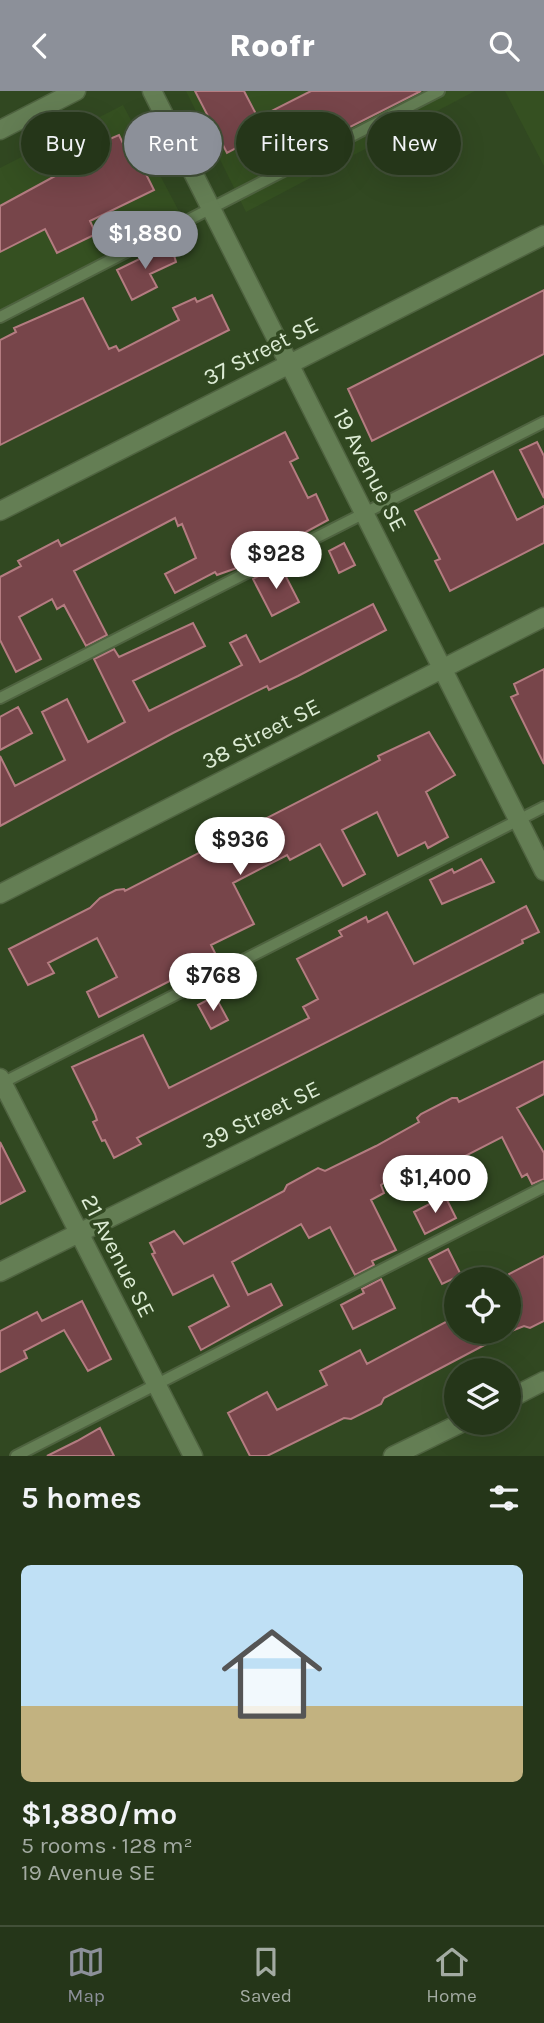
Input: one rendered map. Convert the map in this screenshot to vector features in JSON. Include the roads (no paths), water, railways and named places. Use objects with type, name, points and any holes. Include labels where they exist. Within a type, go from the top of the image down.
[{"type":"street","points":[[0,130],[76,91]]},
{"type":"street","name":"19 Avenue SE","points":[[152,91],[544,871]]},
{"type":"street","name":"37 Street SE","points":[[0,511],[544,235]]},
{"type":"street","name":"38 Street SE","points":[[0,894],[544,617]]},
{"type":"street","name":"39 Street SE","points":[[0,1272],[544,1003]]},
{"type":"street","name":"21 Avenue SE","points":[[1,1082],[193,1456]]},
{"type":"street","points":[[521,1393],[544,1381]]},
{"type":"street","points":[[393,1456],[444,1431]]},
{"type":"lane","points":[[0,317],[439,91]]},
{"type":"lane","points":[[0,698],[544,422]]},
{"type":"lane","points":[[1,1082],[544,807]]},
{"type":"lane","points":[[16,1456],[544,1188]]}]
